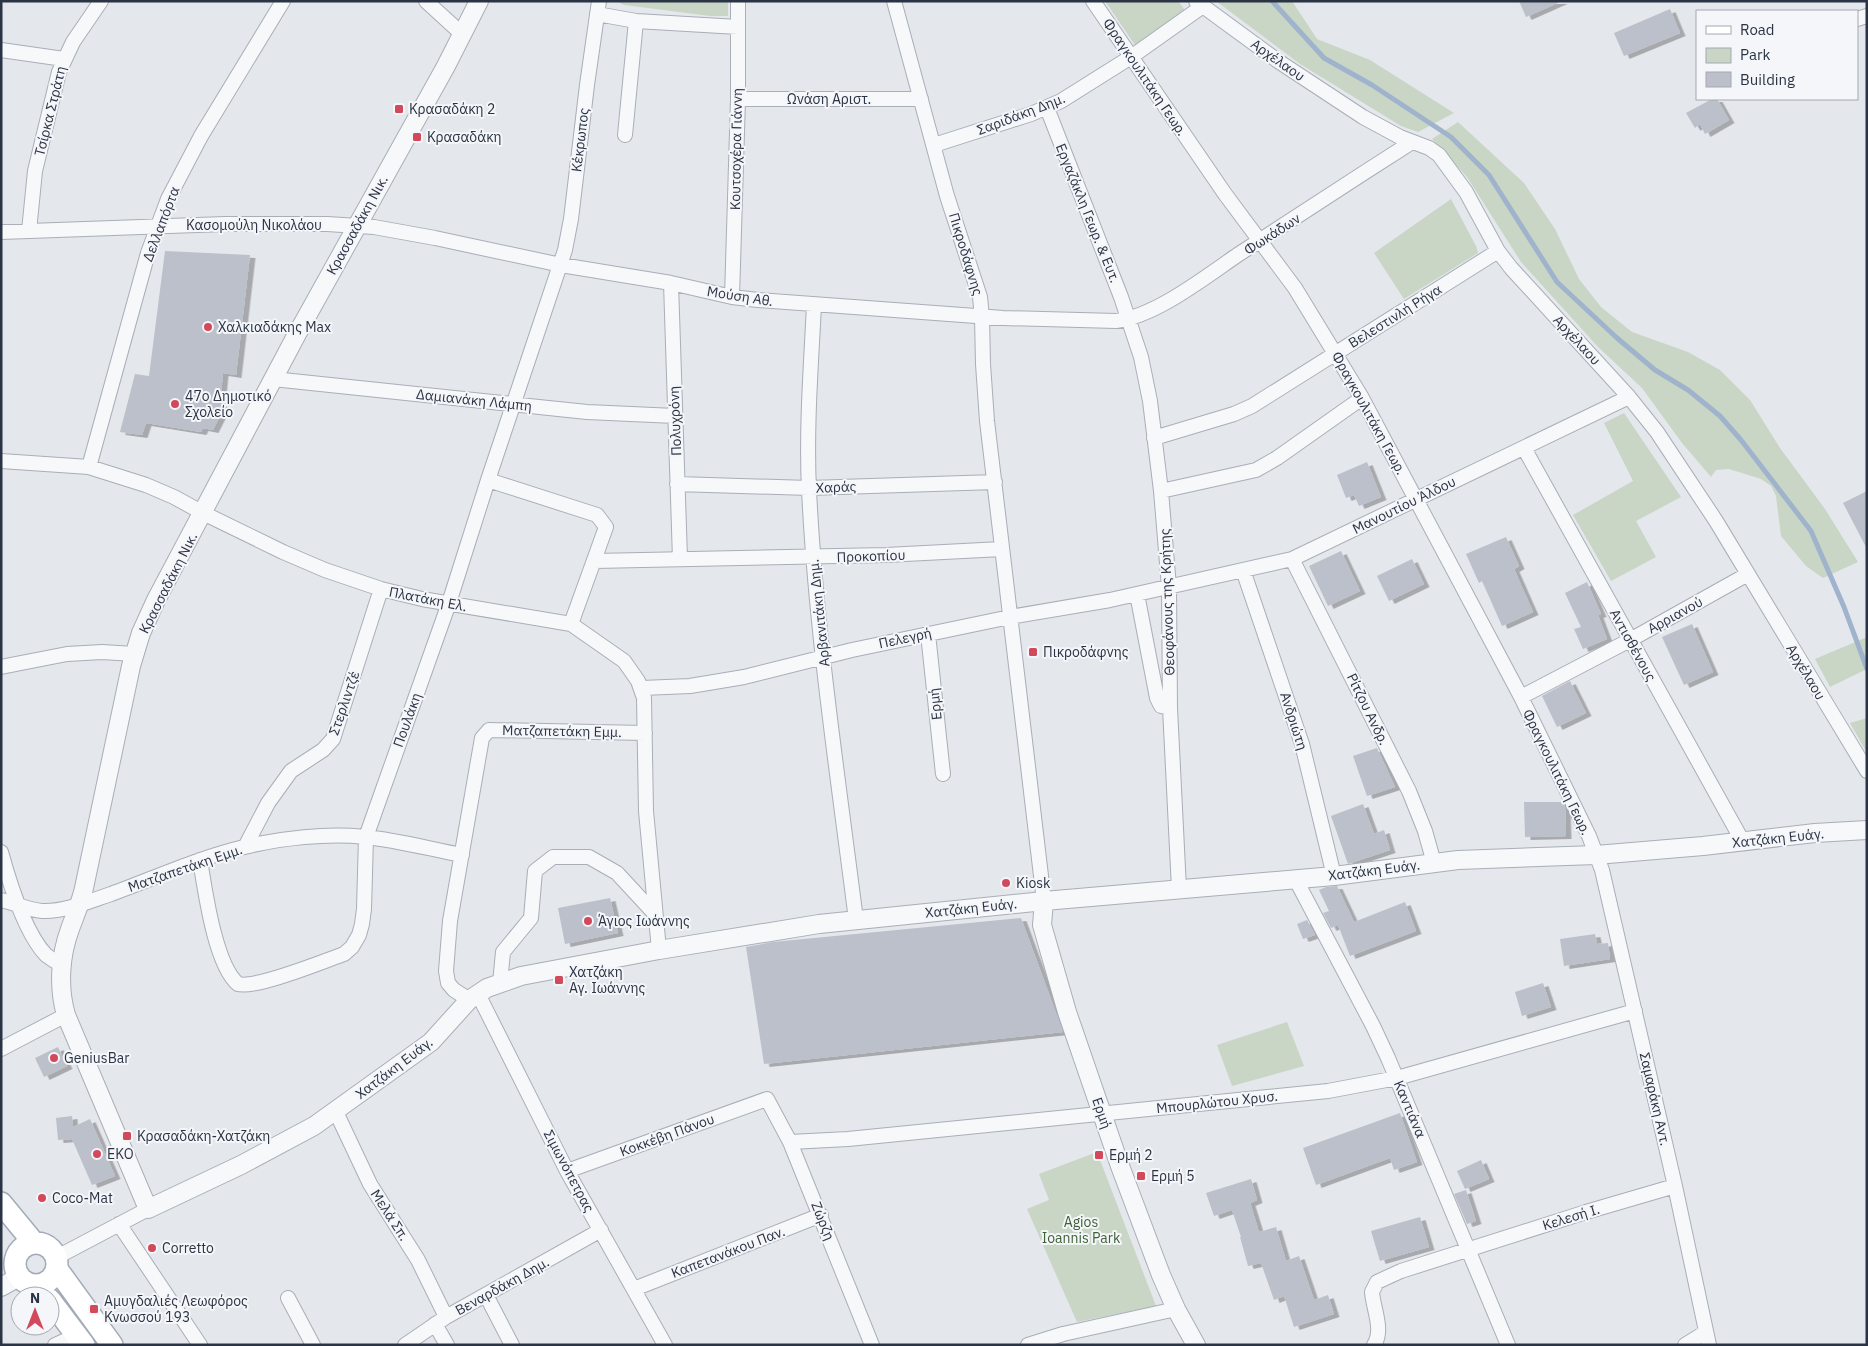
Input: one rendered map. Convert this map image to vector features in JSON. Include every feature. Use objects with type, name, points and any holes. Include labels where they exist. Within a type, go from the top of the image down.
[{"type":"main road","points":[[1,1203],[34,1243]]},
{"type":"main road","points":[[1,1244],[28,1284],[80,1340]]},
{"type":"main road","points":[[28,1284],[19,1251],[28,1244],[45,1244],[50,1247],[57,1263],[112,1345]]},
{"type":"main road","points":[[28,1284],[47,1282],[53,1278],[57,1263]]},
{"type":"street","name":"Τσίρκα Στράτη","points":[[29,231],[35,171],[64,59],[101,1]]},
{"type":"street","name":"Δελλαπόρτα","points":[[89,468],[139,284],[157,226],[168,199],[201,136],[283,1]]},
{"type":"street","points":[[426,1],[462,34]]},
{"type":"street","name":"Κρασσαδάκη Νικ.","points":[[148,1209],[66,1015],[61,992],[62,965],[70,929],[81,904],[124,693],[134,654],[150,613],[202,513],[479,1]]},
{"type":"street","name":"Κουτσοχέρα Γιάννη","points":[[732,297],[738,99],[738,1]]},
{"type":"street","name":"Πικροδάφνης","points":[[894,1],[947,196],[977,285],[982,317],[986,421],[995,482],[1044,901]]},
{"type":"street","name":"Φραγκουλιτάκη Γεωρ.","points":[[1093,1],[1225,194],[1295,288],[1336,353],[1362,398],[1521,697],[1589,836],[1596,855]]},
{"type":"street","name":"Σαριδάκη Δημ.","points":[[934,145],[1046,108],[1070,96],[1131,58],[1199,4]]},
{"type":"street","name":"Αρχέλαου","points":[[1199,4],[1301,77],[1375,124],[1429,148],[1443,159],[1472,201],[1498,250],[1520,279],[1629,397],[1672,455],[1748,574],[1867,771]]},
{"type":"street","name":"Κέκρωπος","points":[[513,405],[560,265],[571,218],[586,85],[598,8],[636,21],[738,27]]},
{"type":"street","points":[[625,135],[636,21]]},
{"type":"street","points":[[1,50],[64,59]]},
{"type":"street","name":"Ωνάση Αριστ.","points":[[738,99],[921,99]]},
{"type":"street","name":"Εργαζάκλη Γεωρ. & Ευτ.","points":[[1046,108],[1129,319]]},
{"type":"street","name":"Φωκάδων","points":[[1129,319],[1159,305],[1412,142]]},
{"type":"street","name":"Κασομούλη Νικολάου","points":[[1,232],[258,224],[358,226]]},
{"type":"street","name":"Μούση Αθ.","points":[[358,226],[408,232],[560,265],[671,282],[732,297],[982,317],[1101,322],[1129,319]]},
{"type":"street","name":"Βελεστινλή Ρήγα","points":[[1154,438],[1242,411],[1263,400],[1498,250]]},
{"type":"street","name":"Πολυχρόνη","points":[[671,282],[680,559]]},
{"type":"street","name":"Αρβανιτάκη Δημ.","points":[[814,305],[809,488],[813,557],[823,657],[856,920]]},
{"type":"street","name":"Θεοφάνους της Κρήτης","points":[[1129,319],[1144,369],[1161,491],[1169,587],[1170,708],[1180,889]]},
{"type":"street","name":"Δαμιανάκη Λάμπη","points":[[273,379],[587,412],[675,416]]},
{"type":"street","name":"Μανουτίου Άλδου","points":[[1169,587],[1292,559],[1629,397]]},
{"type":"street","points":[[1161,491],[1256,470],[1278,458],[1362,398]]},
{"type":"street","name":"Πουλάκη","points":[[200,860],[216,940],[226,966],[238,984],[251,984],[344,954],[352,947],[359,934],[363,916],[366,837],[449,604],[513,405]]},
{"type":"street","name":"Αντισθένους","points":[[1524,448],[1743,842]]},
{"type":"street","name":"Πλατάκη Ελ.","points":[[1,461],[89,468],[159,490],[283,552],[325,570],[381,589],[449,604],[571,624],[624,661],[642,688]]},
{"type":"street","points":[[488,480],[597,515],[606,527],[571,624]]},
{"type":"street","name":"Χαράς","points":[[677,484],[809,488],[995,482]]},
{"type":"street","name":"Προκοπίου","points":[[594,561],[813,557],[1002,549]]},
{"type":"street","name":"Ρίτζου Ανδρ.","points":[[1292,559],[1408,791],[1425,830],[1434,863]]},
{"type":"street","name":"Ανδριώτη","points":[[1243,570],[1302,744],[1334,876]]},
{"type":"street","name":"Αρριανού","points":[[1521,697],[1630,640],[1748,574]]},
{"type":"street","name":"Πελεγρή","points":[[642,688],[684,686],[728,680],[928,634],[1169,587]]},
{"type":"street","name":"Στερλιντζέ","points":[[245,847],[268,803],[291,771],[324,750],[333,739],[381,589]]},
{"type":"street","points":[[1138,594],[1157,698],[1161,706],[1170,708]]},
{"type":"street","name":"Ερμή","points":[[928,634],[943,774]]},
{"type":"street","points":[[1,667],[44,657],[68,654],[102,652],[134,654]]},
{"type":"street","points":[[642,688],[645,732],[646,811],[659,950]]},
{"type":"street","name":"Ματζαπετάκη Εμμ.","points":[[473,998],[465,997],[454,990],[448,983],[446,971],[450,921],[482,738],[489,730],[645,732]]},
{"type":"street","name":"Χατζάκη Ευάγ.","points":[[148,1209],[298,1136],[336,1112],[431,1042],[473,998],[500,983],[521,976],[659,950],[792,928],[856,920],[1044,901],[1296,880],[1495,857],[1596,855],[1743,842],[1815,833],[1867,830]]},
{"type":"street","name":"Ματζαπετάκη Εμμ.","points":[[1,900],[43,911],[65,908],[81,904],[200,860],[245,847],[301,839],[347,836],[366,837],[462,855]]},
{"type":"street","points":[[1,852],[19,904],[43,952],[62,965]]},
{"type":"street","name":"Σαμαράκη Αντ.","points":[[1596,855],[1602,870],[1635,1011],[1707,1338]]},
{"type":"street","points":[[500,983],[503,952],[531,918],[535,871],[553,857],[589,857],[617,873],[656,914]]},
{"type":"street","name":"Καντιάνα","points":[[1296,880],[1373,1026],[1508,1345]]},
{"type":"street","name":"Ερμή","points":[[1044,901],[1042,925],[1049,952],[1101,1113],[1147,1239],[1176,1309],[1196,1345]]},
{"type":"street","name":"Σιμωνόπετρας","points":[[473,998],[664,1345]]},
{"type":"street","name":"Μπουρλώτου Χρυσ.","points":[[790,1142],[848,1139],[1302,1094],[1396,1078],[1635,1011]]},
{"type":"street","points":[[1,1049],[66,1015]]},
{"type":"street","name":"Κοκκέβη Πάνου","points":[[567,1171],[767,1099]]},
{"type":"street","name":"Ζώρζη","points":[[767,1099],[790,1142],[872,1345]]},
{"type":"street","name":"Μελά Σπ.","points":[[336,1112],[370,1184],[418,1260],[441,1321],[447,1345]]},
{"type":"street","name":"Κελεσή Ι.","points":[[1374,1345],[1377,1340],[1378,1327],[1372,1292],[1377,1282],[1400,1271],[1467,1249],[1675,1186]]},
{"type":"street","points":[[57,1263],[119,1224],[148,1209]]},
{"type":"street","name":"Καπετανάκου Παν.","points":[[634,1289],[821,1215]]},
{"type":"street","points":[[119,1224],[200,1345]]},
{"type":"street","name":"Βεναρδάκη Δημ.","points":[[405,1345],[441,1321],[601,1230]]},
{"type":"street","points":[[486,1295],[512,1345]]},
{"type":"street","points":[[288,1298],[313,1345]]},
{"type":"street","points":[[1028,1345],[1063,1334],[1176,1309]]},
{"type":"street","points":[[1685,1345],[1707,1338]]},
{"type":"street","points":[[54,1345],[80,1340]]},
{"type":"green space","points":[[617,1],[728,1],[728,16],[710,16],[624,5]]},
{"type":"green space","points":[[1105,1],[1178,1],[1185,10],[1135,45]]},
{"type":"green space","points":[[1216,1],[1292,1],[1317,39],[1370,60],[1454,113],[1418,132],[1401,126],[1300,64]]},
{"type":"green space","points":[[1458,122],[1524,183],[1555,229],[1579,279],[1601,307],[1632,332],[1688,352],[1720,370],[1750,400],[1780,448],[1825,509],[1858,562],[1823,578],[1806,566],[1781,536],[1776,496],[1771,486],[1761,479],[1729,469],[1716,470],[1711,477],[1682,443],[1642,388],[1598,347],[1521,262],[1467,177],[1432,139]]},
{"type":"green space","points":[[1451,199],[1478,253],[1404,299],[1374,253]]},
{"type":"green space","points":[[1624,413],[1681,497],[1636,521],[1656,557],[1611,581],[1573,515],[1633,481],[1604,423]]},
{"type":"green space","points":[[1867,637],[1867,669],[1830,687],[1815,659]]},
{"type":"green space","points":[[1867,718],[1867,753],[1850,723]]},
{"type":"green space","points":[[1287,1022],[1304,1066],[1232,1086],[1217,1045]]},
{"type":"green space","name":"Agios Ioannis Park","points":[[1097,1152],[1156,1306],[1077,1322],[1027,1209],[1049,1200],[1039,1174]]},
{"type":"building","points":[[1519,1],[1562,1],[1526,17]]},
{"type":"building","points":[[1670,9],[1680,33],[1624,56],[1614,33]]},
{"type":"building","points":[[1710,100],[1718,100],[1729,120],[1705,134],[1700,124],[1695,128],[1686,113]]},
{"type":"building","points":[[165,251],[250,255],[236,375],[223,373],[220,403],[225,406],[213,430],[203,428],[201,432],[146,423],[142,435],[120,432],[135,374],[149,376]]},
{"type":"building","points":[[1367,462],[1381,497],[1359,506],[1354,495],[1346,498],[1337,475]]},
{"type":"building","points":[[1867,491],[1867,549],[1843,503]]},
{"type":"building","points":[[1506,537],[1519,566],[1514,569],[1533,612],[1502,626],[1482,581],[1479,583],[1466,554]]},
{"type":"building","points":[[1341,551],[1360,591],[1328,606],[1309,566]]},
{"type":"building","points":[[1412,559],[1424,584],[1389,601],[1377,576]]},
{"type":"building","points":[[1587,582],[1601,614],[1598,615],[1607,639],[1583,649],[1574,629],[1581,627],[1565,593]]},
{"type":"building","points":[[1692,624],[1713,672],[1684,685],[1662,637]]},
{"type":"building","points":[[1570,681],[1586,713],[1557,727],[1542,696]]},
{"type":"building","points":[[1377,748],[1395,787],[1367,796],[1353,756]]},
{"type":"building","points":[[1524,802],[1562,802],[1565,807],[1566,836],[1525,837]]},
{"type":"building","points":[[1363,804],[1374,834],[1384,830],[1390,850],[1348,864],[1331,816]]},
{"type":"building","points":[[1337,886],[1354,922],[1405,902],[1416,931],[1350,956],[1338,925],[1331,928],[1323,913],[1329,911],[1319,890]]},
{"type":"building","name":"Άγιος Ιωάννης","points":[[610,898],[618,933],[565,944],[558,908]]},
{"type":"building","points":[[1021,918],[1063,1032],[764,1064],[746,947],[773,942]]},
{"type":"building","points":[[1307,920],[1315,935],[1303,939],[1297,924]]},
{"type":"building","points":[[1595,934],[1597,944],[1608,943],[1610,959],[1564,966],[1560,939]]},
{"type":"building","points":[[1543,983],[1551,1007],[1522,1016],[1515,992]]},
{"type":"building","points":[[58,1047],[67,1066],[44,1077],[35,1058]]},
{"type":"building","points":[[1400,1113],[1417,1162],[1394,1170],[1390,1158],[1316,1185],[1303,1148]]},
{"type":"building","points":[[72,1116],[73,1127],[90,1119],[115,1176],[92,1185],[72,1139],[58,1140],[56,1118]]},
{"type":"building","points":[[1481,1160],[1489,1179],[1465,1189],[1457,1171]]},
{"type":"building","points":[[1251,1179],[1257,1200],[1250,1203],[1259,1232],[1276,1227],[1286,1261],[1299,1256],[1314,1300],[1328,1295],[1334,1314],[1294,1327],[1284,1296],[1274,1300],[1261,1263],[1248,1266],[1232,1210],[1214,1216],[1206,1193]]},
{"type":"building","points":[[1466,1190],[1476,1221],[1467,1224],[1454,1194]]},
{"type":"building","points":[[1420,1217],[1429,1247],[1380,1261],[1371,1231]]},
{"type":"waterway","points":[[1272,1],[1324,58],[1372,85],[1451,137],[1489,175],[1557,282],[1617,338],[1655,370],[1688,390],[1720,416],[1741,440],[1811,531],[1844,607],[1867,669]]},
{"type":"place","name":"Κρασαδάκη 2","points":[[399,109]]},
{"type":"place","name":"Κρασαδάκη","points":[[417,137]]},
{"type":"place","name":"Χαλκιαδάκης Max","points":[[208,327]]},
{"type":"place","name":"47ο Δημοτικό Σχολείο","points":[[175,404]]},
{"type":"place","name":"Πικροδάφνης","points":[[1033,652]]},
{"type":"place","name":"Kiosk","points":[[1006,883]]},
{"type":"place","name":"Άγιος Ιωάννης","points":[[588,921]]},
{"type":"place","name":"Χατζάκη Αγ. Ιωάννης","points":[[559,980]]},
{"type":"place","name":"GeniusBar","points":[[54,1058]]},
{"type":"place","name":"Κρασαδάκη-Χατζάκη","points":[[127,1136]]},
{"type":"place","name":"EKO","points":[[97,1154]]},
{"type":"place","name":"Ερμή 2","points":[[1099,1155]]},
{"type":"place","name":"Ερμή 5","points":[[1141,1176]]},
{"type":"place","name":"Coco-Mat","points":[[42,1198]]},
{"type":"place","name":"Corretto","points":[[152,1248]]},
{"type":"place","name":"Αμυγδαλιές Λεωφόρος Κνωσσού 193","points":[[94,1309]]}]
